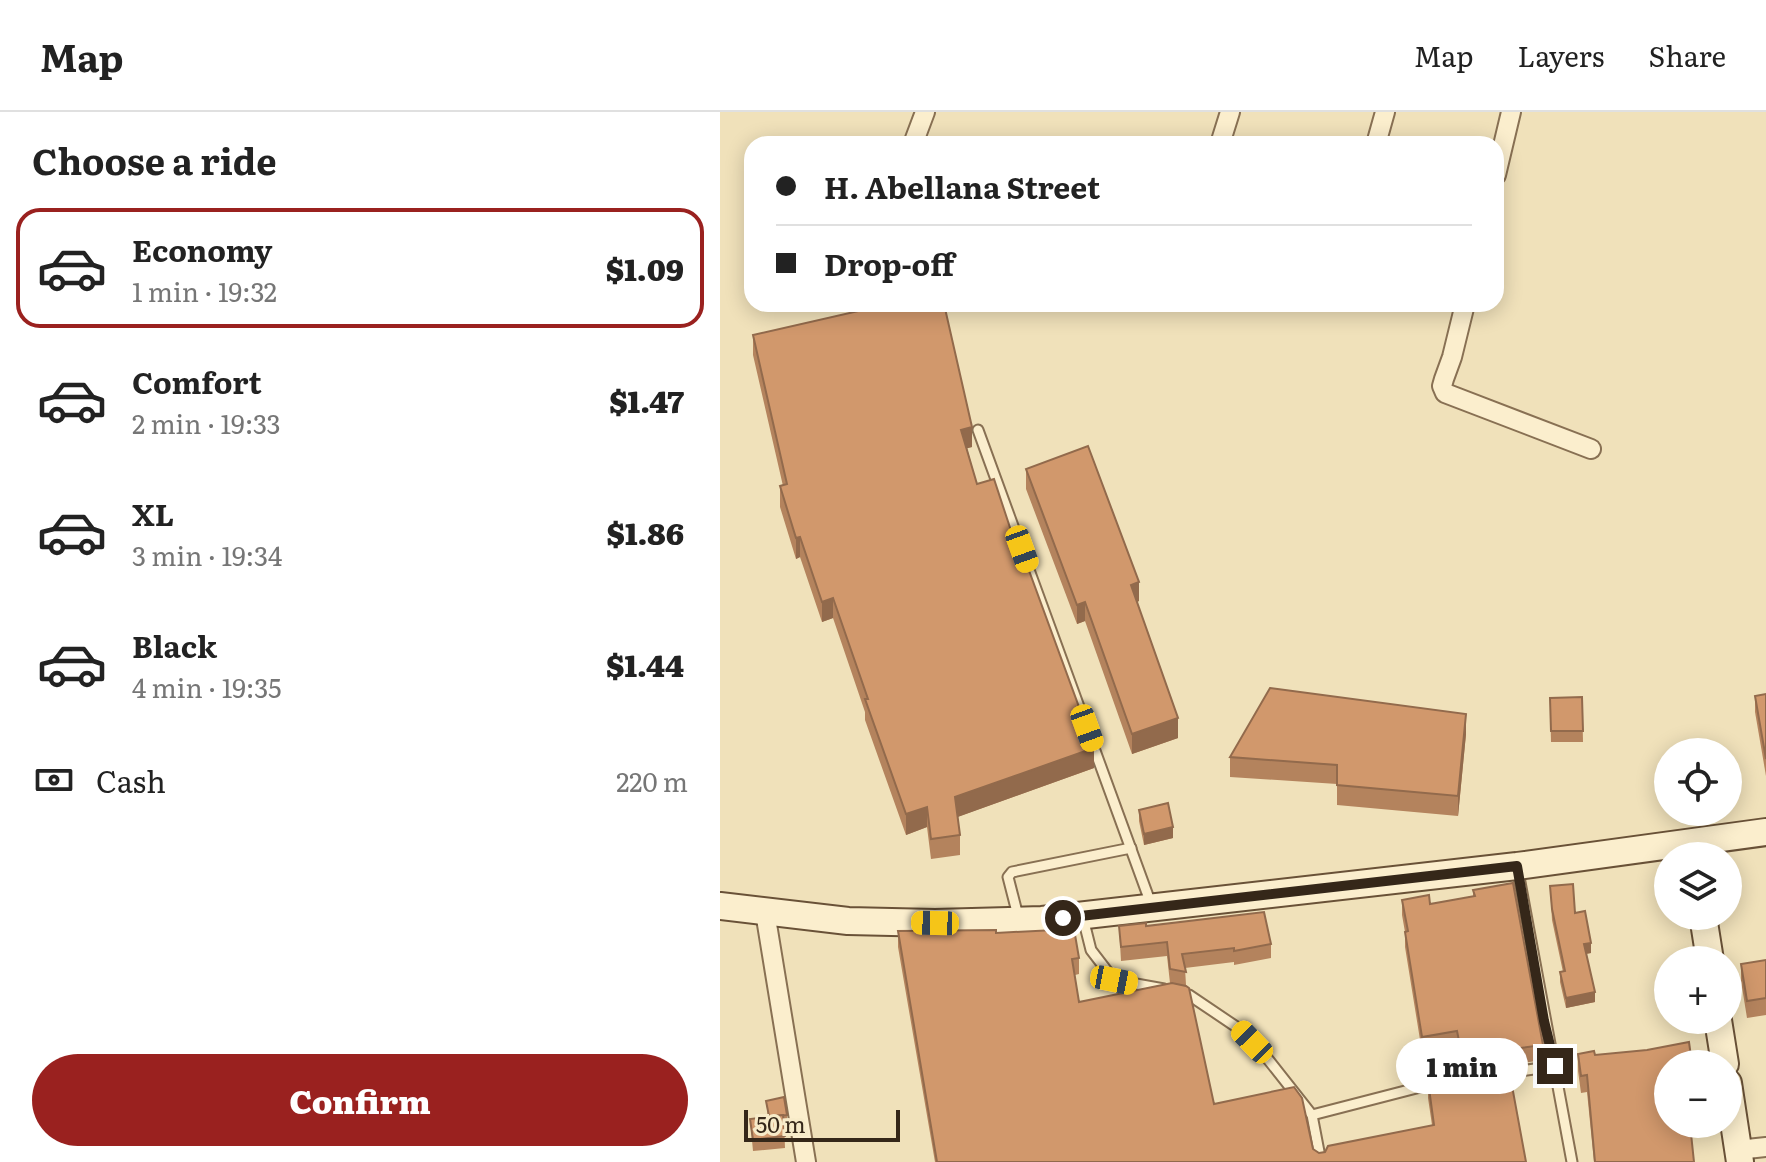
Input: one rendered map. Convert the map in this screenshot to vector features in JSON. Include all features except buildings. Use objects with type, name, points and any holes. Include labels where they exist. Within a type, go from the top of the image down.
[{"type":"main road","points":[[1724,842],[1766,832]]},
{"type":"main road","points":[[720,906],[848,921],[935,923],[1020,920],[1153,909],[1654,853]]},
{"type":"street","points":[[916,136],[925,112]]},
{"type":"street","points":[[1222,136],[1230,112]]},
{"type":"street","points":[[1378,136],[1385,112]]},
{"type":"street","points":[[1504,141],[1511,112]]},
{"type":"street","points":[[1463,312],[1442,386],[1445,393],[1591,449]]},
{"type":"street","points":[[765,912],[806,1162]]},
{"type":"street","points":[[1739,1156],[1766,1147]]},
{"type":"lane","points":[[978,430],[1153,909]]},
{"type":"lane","points":[[1020,920],[1008,877],[1012,872],[1131,848]]},
{"type":"lane","points":[[1517,866],[1572,1162]]},
{"type":"lane","points":[[1083,916],[1091,950],[1114,980],[1189,995],[1241,1030],[1312,1115],[1321,1162]]},
{"type":"lane","points":[[1492,1075],[1555,1066]]},
{"type":"lane","points":[[1312,1115],[1445,1081]]},
{"type":"route","points":[[1063,918],[1517,866],[1544,1021],[1555,1066]]}]
